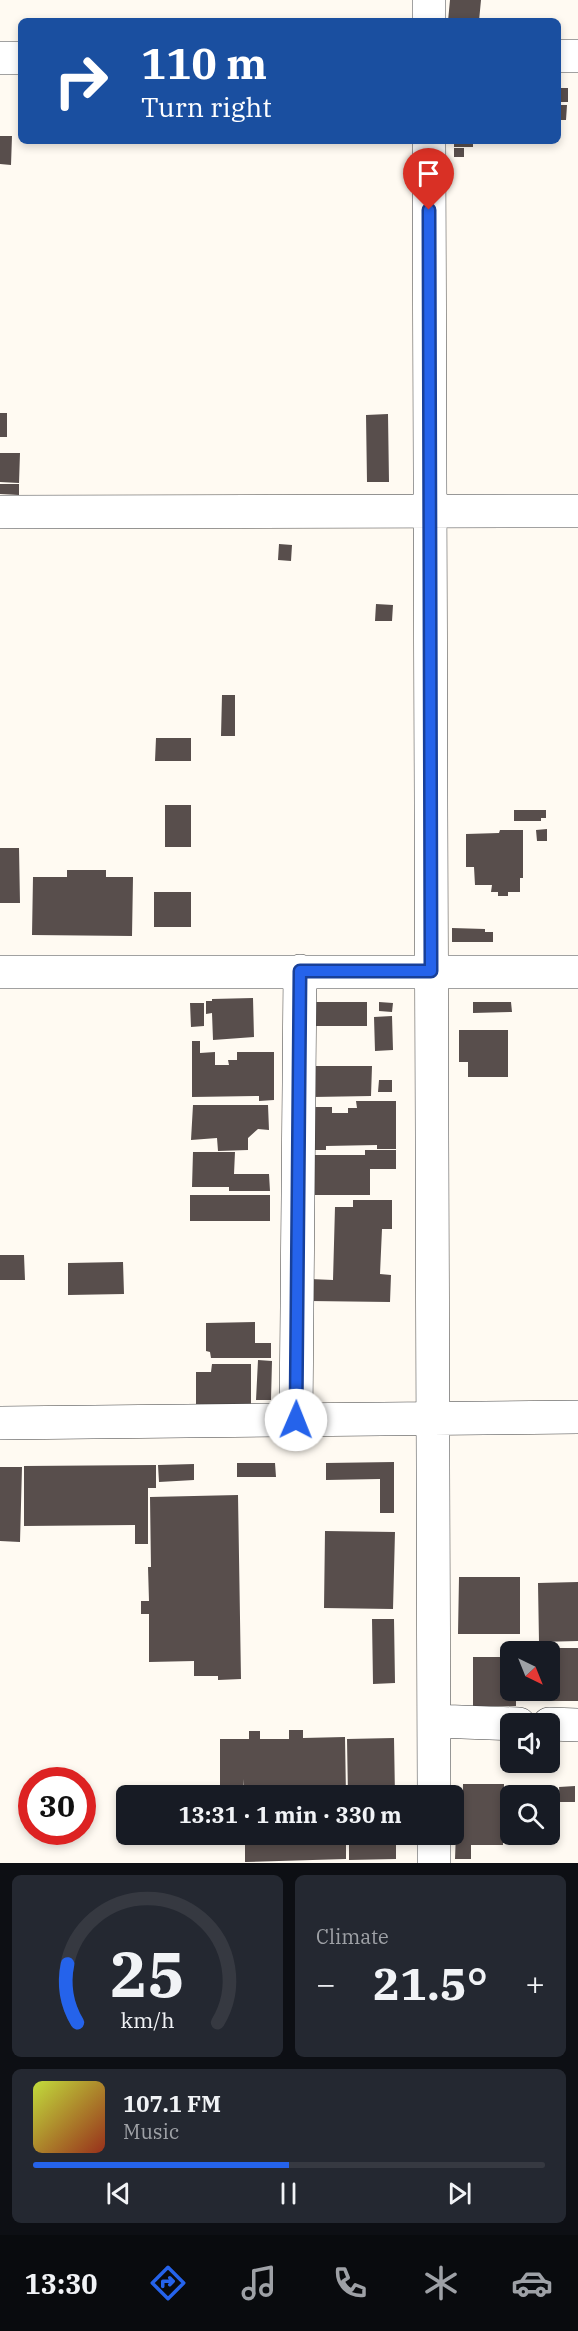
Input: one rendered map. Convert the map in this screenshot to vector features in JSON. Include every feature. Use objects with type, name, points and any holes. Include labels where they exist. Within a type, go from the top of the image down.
[{"type":"street","points":[[429,0],[429,18]]},
{"type":"street","points":[[561,56],[578,56]]},
{"type":"street","points":[[0,58],[18,58]]},
{"type":"street","points":[[429,144],[434,1785]]},
{"type":"street","points":[[0,512],[578,511]]},
{"type":"street","points":[[296,1420],[300,971]]},
{"type":"street","points":[[0,972],[578,972]]},
{"type":"street","points":[[0,1423],[578,1417]]},
{"type":"street","points":[[434,1721],[500,1723]]},
{"type":"street","points":[[560,1724],[578,1725]]},
{"type":"street","points":[[434,1845],[434,1863]]},
{"type":"building","points":[[450,0],[481,0],[479,18],[448,18]]},
{"type":"building","points":[[561,88],[568,88],[568,102],[561,102]]},
{"type":"building","points":[[561,105],[567,105],[566,120],[561,120]]},
{"type":"building","points":[[0,136],[12,136],[11,165],[0,164]]},
{"type":"building","points":[[454,144],[473,144],[473,147],[454,147]]},
{"type":"building","points":[[454,148],[464,148],[464,157],[454,157]]},
{"type":"building","points":[[0,413],[7,413],[7,437],[0,437]]},
{"type":"building","points":[[388,414],[389,482],[367,482],[366,415]]},
{"type":"building","points":[[0,453],[20,453],[19,483],[0,482]]},
{"type":"building","points":[[0,484],[19,484],[19,495],[0,494]]},
{"type":"building","points":[[279,544],[292,545],[291,561],[278,560]]},
{"type":"building","points":[[376,604],[393,605],[392,621],[375,621]]},
{"type":"building","points":[[222,695],[235,695],[235,736],[221,736]]},
{"type":"building","points":[[156,738],[191,738],[191,761],[155,761]]},
{"type":"building","points":[[165,805],[191,805],[191,847],[165,847]]},
{"type":"building","points":[[514,810],[546,810],[546,818],[541,818],[541,821],[514,821]]},
{"type":"building","points":[[547,829],[547,841],[537,841],[536,830]]},
{"type":"building","points":[[500,830],[523,830],[523,878],[520,878],[520,892],[508,892],[508,896],[498,896],[498,892],[491,892],[492,885],[475,885],[474,867],[466,867],[466,834],[499,833]]},
{"type":"building","points":[[0,848],[19,848],[20,903],[0,903]]},
{"type":"building","points":[[67,870],[106,870],[106,877],[133,877],[132,936],[32,935],[33,877],[67,877]]},
{"type":"building","points":[[154,892],[191,892],[191,927],[154,927]]},
{"type":"building","points":[[452,928],[485,929],[485,932],[493,932],[493,942],[452,942]]},
{"type":"building","points":[[253,998],[254,1037],[213,1040],[212,1013],[206,1014],[206,1001]]},
{"type":"building","points":[[313,1002],[367,1002],[367,1026],[313,1026]]},
{"type":"building","points":[[379,1002],[393,1003],[392,1012],[379,1011]]},
{"type":"building","points":[[473,1002],[511,1002],[512,1012],[473,1013]]},
{"type":"building","points":[[190,1003],[204,1003],[204,1026],[191,1027]]},
{"type":"building","points":[[392,1016],[393,1050],[375,1051],[374,1017]]},
{"type":"building","points":[[459,1030],[508,1030],[508,1077],[468,1077],[468,1062],[459,1062]]},
{"type":"building","points":[[192,1041],[200,1041],[200,1053],[215,1052],[215,1065],[229,1065],[228,1060],[237,1060],[237,1052],[274,1052],[274,1100],[259,1101],[259,1096],[192,1097]]},
{"type":"building","points":[[313,1066],[372,1066],[371,1096],[313,1097]]},
{"type":"building","points":[[379,1080],[392,1080],[392,1092],[378,1092]]},
{"type":"building","points":[[356,1101],[396,1101],[396,1149],[377,1149],[377,1145],[326,1146],[326,1150],[307,1150],[307,1107],[332,1107],[332,1113],[348,1113],[348,1108],[357,1108]]},
{"type":"building","points":[[193,1105],[268,1105],[269,1130],[258,1129],[248,1138],[248,1150],[218,1151],[217,1138],[191,1140]]},
{"type":"building","points":[[365,1150],[396,1150],[396,1169],[370,1169],[370,1195],[306,1195],[306,1155],[365,1155]]},
{"type":"building","points":[[193,1152],[235,1152],[234,1174],[269,1174],[270,1191],[229,1191],[229,1187],[192,1187]]},
{"type":"building","points":[[190,1195],[270,1195],[270,1221],[190,1221]]},
{"type":"building","points":[[353,1200],[392,1200],[392,1229],[382,1229],[380,1274],[391,1275],[390,1302],[310,1301],[310,1279],[333,1280],[335,1207],[353,1207]]},
{"type":"building","points":[[0,1255],[24,1255],[25,1280],[0,1280]]},
{"type":"building","points":[[123,1262],[124,1294],[68,1295],[68,1263]]},
{"type":"building","points":[[255,1322],[255,1343],[271,1343],[271,1358],[211,1358],[210,1352],[206,1351],[206,1323]]},
{"type":"building","points":[[258,1360],[272,1361],[271,1400],[256,1400]]},
{"type":"building","points":[[212,1364],[251,1364],[251,1405],[196,1405],[196,1372],[211,1372]]},
{"type":"building","points":[[394,1462],[394,1513],[380,1513],[380,1479],[326,1480],[326,1463]]},
{"type":"building","points":[[237,1463],[275,1463],[276,1477],[237,1477]]},
{"type":"building","points":[[194,1464],[194,1480],[159,1482],[158,1465]]},
{"type":"building","points":[[156,1465],[156,1488],[148,1488],[148,1544],[135,1544],[135,1525],[24,1526],[24,1466]]},
{"type":"building","points":[[0,1467],[22,1467],[20,1542],[0,1541]]},
{"type":"building","points":[[238,1495],[241,1679],[218,1680],[218,1676],[194,1676],[194,1661],[149,1662],[149,1614],[141,1614],[141,1601],[149,1601],[150,1497]]},
{"type":"building","points":[[325,1531],[395,1532],[393,1609],[324,1608]]},
{"type":"building","points":[[459,1577],[520,1577],[520,1634],[458,1634]]},
{"type":"building","points":[[578,1582],[578,1641],[539,1641],[538,1583]]},
{"type":"building","points":[[372,1619],[394,1619],[395,1683],[373,1684]]},
{"type":"building","points":[[560,1648],[578,1648],[578,1701],[560,1701]]},
{"type":"building","points":[[473,1657],[500,1657],[500,1701],[516,1701],[516,1706],[473,1706]]},
{"type":"building","points":[[289,1730],[303,1730],[303,1738],[345,1737],[346,1785],[244,1785],[244,1779],[244,1785],[220,1785],[220,1739],[249,1739],[249,1731],[260,1731],[260,1739],[289,1739]]},
{"type":"building","points":[[394,1738],[395,1785],[348,1785],[347,1739]]},
{"type":"building","points":[[504,1784],[500,1785],[500,1845],[471,1845],[471,1859],[455,1859],[456,1845],[464,1845],[463,1785]]},
{"type":"building","points":[[575,1786],[575,1802],[560,1802],[560,1787]]},
{"type":"building","points":[[245,1845],[346,1845],[346,1859],[245,1862]]},
{"type":"building","points":[[349,1845],[396,1845],[396,1859],[349,1860]]},
{"type":"route","points":[[296,1420],[300,971],[431,971],[429,210]]}]
